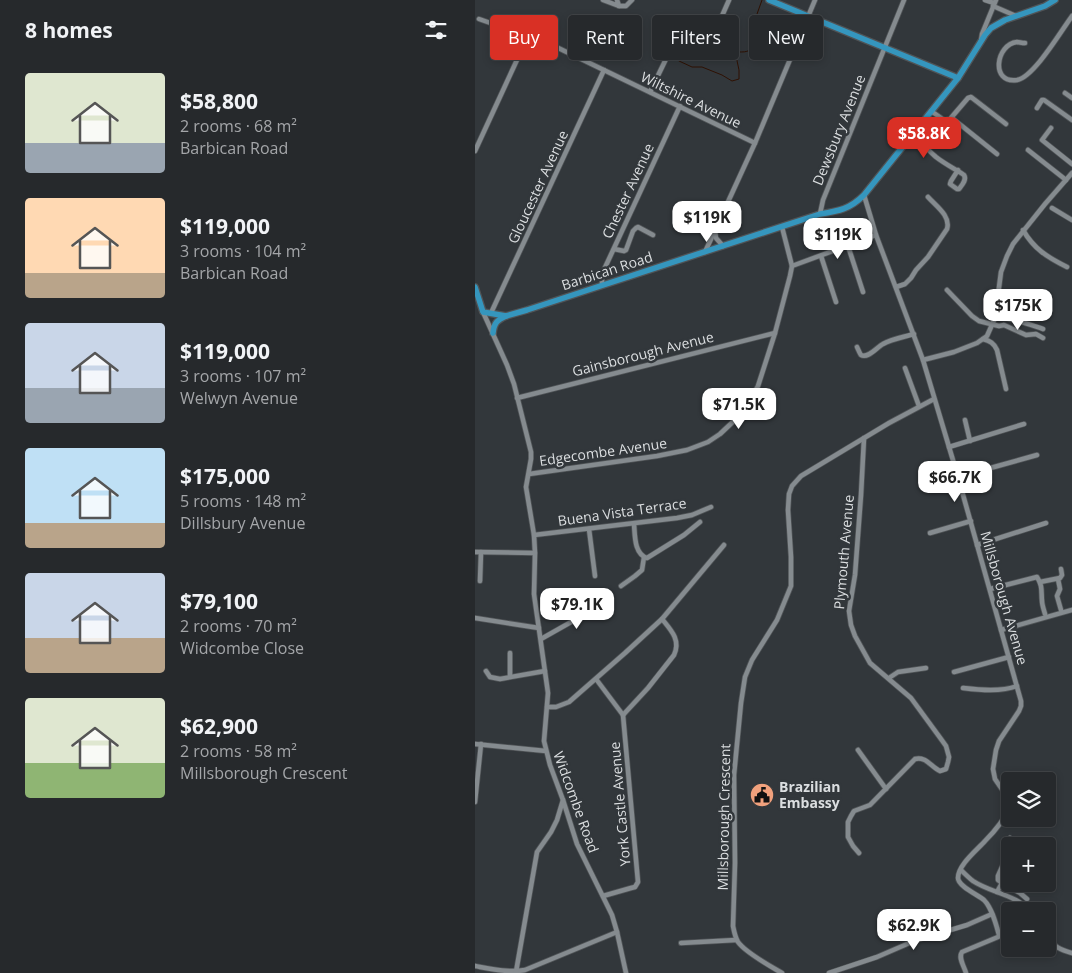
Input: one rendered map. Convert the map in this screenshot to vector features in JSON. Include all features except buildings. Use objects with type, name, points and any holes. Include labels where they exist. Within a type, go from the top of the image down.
[{"type":"main road","points":[[769,0],[803,15]]},
{"type":"main road","name":"Barbican Road","points":[[483,312],[506,316],[527,310],[820,214],[848,207],[864,195],[958,78],[991,28],[1005,20],[1045,6],[1055,0]]},
{"type":"main road","points":[[823,23],[958,78]]},
{"type":"main road","points":[[475,287],[483,312]]},
{"type":"main road","points":[[493,333],[495,323],[506,316]]},
{"type":"street","points":[[603,0],[619,6],[626,6],[632,0]]},
{"type":"street","points":[[617,0],[619,6]]},
{"type":"street","points":[[722,15],[729,0]]},
{"type":"street","points":[[809,15],[815,0]]},
{"type":"street","name":"Dewsbury Avenue","points":[[820,214],[823,200],[904,0]]},
{"type":"street","points":[[985,0],[1016,16]]},
{"type":"street","points":[[980,44],[994,3]]},
{"type":"street","points":[[1025,43],[1009,44],[1004,50],[998,65],[1004,77],[1017,80],[1030,72],[1072,16]]},
{"type":"street","name":"Wiltshire Avenue","points":[[479,19],[490,23]]},
{"type":"street","name":"Wiltshire Avenue","points":[[558,48],[755,143]]},
{"type":"street","points":[[475,151],[517,60]]},
{"type":"street","points":[[650,92],[666,60]]},
{"type":"street","points":[[705,252],[755,143],[790,60]]},
{"type":"street","name":"Gloucester Avenue","points":[[491,313],[604,70]]},
{"type":"street","points":[[1065,92],[1072,98]]},
{"type":"street","points":[[931,110],[944,120],[947,120],[971,96],[1007,124]]},
{"type":"street","points":[[1037,108],[1042,100],[1044,100],[1072,120]]},
{"type":"street","name":"Chester Avenue","points":[[602,285],[602,274],[679,106]]},
{"type":"street","points":[[951,118],[997,154]]},
{"type":"street","points":[[1051,128],[1042,138],[1043,141],[1072,164]]},
{"type":"street","points":[[912,134],[937,158],[958,170]]},
{"type":"street","points":[[1028,150],[1066,180]]},
{"type":"street","points":[[923,360],[954,352],[977,343],[987,336],[995,318],[1001,272],[1013,244],[1072,173]]},
{"type":"street","name":"Millsborough Avenue","points":[[864,195],[876,235],[923,360],[992,588],[1001,630],[1017,686],[1021,706],[999,741],[993,769],[995,779],[1001,788]]},
{"type":"street","points":[[896,287],[905,284],[911,278],[919,265],[928,257],[949,225],[946,217],[928,198]]},
{"type":"street","points":[[1052,208],[1072,220]]},
{"type":"street","name":"Edgecombe Avenue","points":[[529,474],[687,450],[707,442],[720,434],[736,419],[752,398],[758,386],[787,291],[792,266],[782,227]]},
{"type":"street","points":[[614,249],[624,252],[636,228],[653,235]]},
{"type":"street","points":[[715,230],[716,238],[723,246]]},
{"type":"street","points":[[1023,230],[1035,247],[1051,259],[1067,267]]},
{"type":"street","points":[[792,266],[876,235]]},
{"type":"street","points":[[848,246],[863,292]]},
{"type":"street","points":[[821,256],[836,302]]},
{"type":"street","points":[[947,290],[972,316],[983,323],[1008,326],[1026,335],[1036,334],[1043,338]]},
{"type":"street","name":"Widcombe Road","points":[[483,312],[514,384],[531,452],[526,487],[534,535],[534,594],[548,693],[544,741],[545,751],[577,844],[603,896],[617,932],[626,973]]},
{"type":"street","points":[[995,318],[1010,319],[1043,328]]},
{"type":"street","name":"Gainsborough Avenue","points":[[517,398],[775,333]]},
{"type":"street","points":[[857,347],[860,354],[867,355],[883,344],[914,334]]},
{"type":"street","points":[[983,339],[995,345],[1006,389]]},
{"type":"street","points":[[905,368],[919,406]]},
{"type":"street","name":"Millsborough Crescent","points":[[736,940],[733,926],[735,863],[734,775],[741,704],[745,677],[752,660],[777,620],[791,586],[789,494],[792,486],[801,476],[889,423],[934,399]]},
{"type":"street","points":[[965,420],[971,441]]},
{"type":"street","points":[[949,448],[1024,424]]},
{"type":"street","name":"Plymouth Avenue","points":[[859,853],[849,837],[848,822],[854,811],[870,805],[915,759],[923,759],[940,771],[949,762],[946,746],[911,698],[870,663],[855,636],[849,618],[855,575],[864,438]]},
{"type":"street","points":[[958,477],[1037,455]]},
{"type":"street","name":"Buena Vista Terrace","points":[[534,535],[685,517],[711,507]]},
{"type":"street","points":[[929,533],[939,532],[971,521]]},
{"type":"street","points":[[643,557],[651,556],[684,535],[700,522]]},
{"type":"street","points":[[979,544],[1046,523]]},
{"type":"street","points":[[621,586],[642,570],[643,557],[637,547],[634,524]]},
{"type":"street","points":[[589,529],[595,576]]},
{"type":"street","points":[[939,532],[944,536]]},
{"type":"street","points":[[547,707],[556,707],[569,702],[662,619],[725,545]]},
{"type":"street","points":[[475,552],[535,553]]},
{"type":"street","points":[[480,581],[481,552]]},
{"type":"street","points":[[1040,582],[1058,579],[1062,575],[1061,569]]},
{"type":"street","points":[[992,588],[1035,577],[1038,578],[1043,595],[1041,600],[1045,614]]},
{"type":"street","points":[[1058,579],[1060,589],[1057,596],[1061,610]]},
{"type":"street","points":[[541,639],[603,603]]},
{"type":"street","points":[[1001,630],[1072,610]]},
{"type":"street","points":[[475,618],[539,628]]},
{"type":"street","points":[[596,679],[623,715],[648,688],[676,652],[677,643],[675,637],[662,619]]},
{"type":"street","points":[[510,653],[510,677]]},
{"type":"street","points":[[954,672],[1009,657]]},
{"type":"street","points":[[889,678],[898,672],[926,668]]},
{"type":"street","points":[[485,671],[488,675],[500,679],[545,671]]},
{"type":"street","points":[[963,688],[989,690],[1017,686]]},
{"type":"street","name":"York Castle Avenue","points":[[603,896],[635,887],[639,882],[623,715]]},
{"type":"street","points":[[475,744],[545,751]]},
{"type":"street","points":[[475,802],[481,744]]},
{"type":"street","points":[[858,750],[886,789]]},
{"type":"street","points":[[516,972],[537,852],[551,832],[563,800]]},
{"type":"street","points":[[966,973],[960,956],[962,952],[999,935],[992,914],[985,901],[967,889],[959,881],[958,877],[970,856],[985,842],[1001,822]]},
{"type":"street","points":[[961,870],[973,881],[1018,902]]},
{"type":"street","points":[[997,892],[1001,885],[997,878],[1001,871]]},
{"type":"street","points":[[1018,892],[1027,899]]},
{"type":"street","points":[[829,973],[877,957],[914,941],[967,926],[992,914]]},
{"type":"street","points":[[475,966],[516,972],[525,970],[617,932]]},
{"type":"street","points":[[681,943],[736,940],[769,966],[782,973]]},
{"type":"street","points":[[1056,947],[1072,953]]},
{"type":"waterway","points":[[679,61],[692,67],[702,67],[732,81],[739,79],[736,56],[738,52],[747,51],[752,47],[754,41],[751,31],[762,0]]},
{"type":"place","name":"Brazilian Embassy","points":[[762,795]]}]
